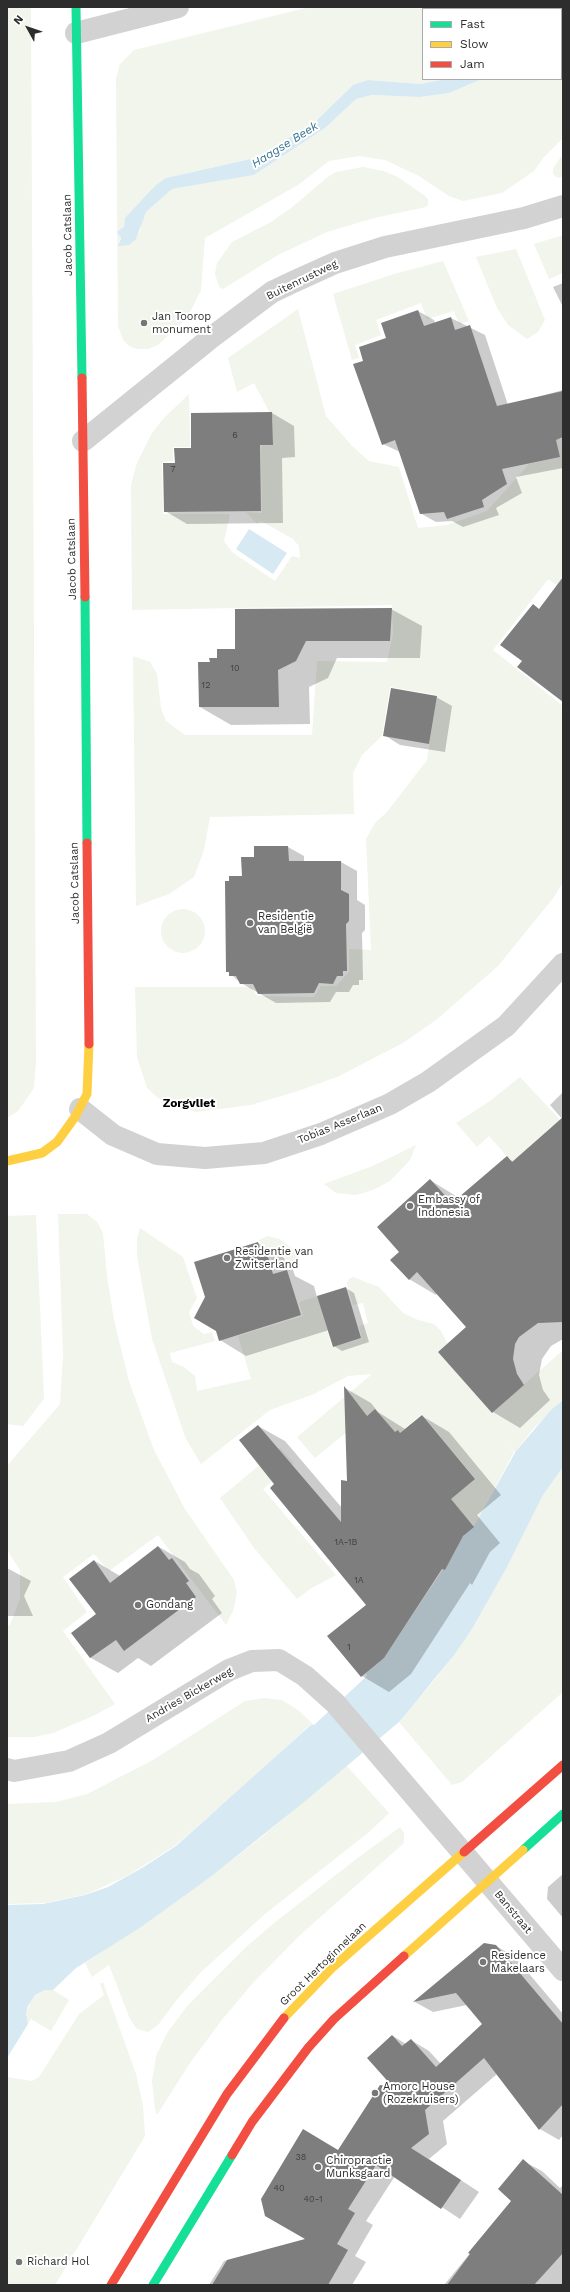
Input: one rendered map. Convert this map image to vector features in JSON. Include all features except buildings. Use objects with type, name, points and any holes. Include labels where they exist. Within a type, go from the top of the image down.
[{"type":"main road","name":"Jacob Catslaan","points":[[7,1161],[42,1153],[57,1142],[80,1110],[87,1094],[89,1051],[83,441],[76,7]]},
{"type":"main road","name":"Groot Hertoginnelaan","points":[[111,2285],[227,2094],[285,2016],[333,1967],[563,1765]]},
{"type":"main road","points":[[153,2285],[252,2122],[308,2048],[334,2019],[563,1814]]},
{"type":"street","points":[[76,32],[178,7]]},
{"type":"street","name":"Buitenrustweg","points":[[83,441],[224,328],[272,292],[292,282],[335,263],[385,246],[524,218],[563,206]]},
{"type":"street","name":"Tobias Asserlaan","points":[[80,1110],[113,1135],[157,1154],[205,1158],[264,1153],[321,1134],[390,1104],[428,1082],[506,1026],[563,964]]},
{"type":"street","name":"Andries Bickerweg","points":[[7,1769],[14,1771],[69,1761],[109,1743],[229,1670],[252,1661],[279,1660],[305,1676],[335,1703],[446,1832],[463,1854]]},
{"type":"street","name":"Banstraat","points":[[463,1854],[488,1881],[563,1970]]},
{"type":"shaded area","points":[[7,7],[31,7],[36,1062],[34,1088],[18,1111],[7,1118]]},
{"type":"shaded area","points":[[310,7],[563,7],[562,32],[562,8],[422,8],[422,80],[441,80],[420,84],[368,80],[353,85],[317,120],[259,157],[166,178],[125,223],[118,246],[140,232],[141,222],[146,212],[172,189],[254,175],[325,128],[356,99],[372,95],[420,97],[449,93],[480,80],[562,80],[563,45],[563,138],[544,157],[534,171],[502,193],[463,201],[449,196],[419,176],[385,160],[359,156],[329,161],[298,185],[205,238],[201,290],[187,318],[158,345],[148,349],[137,349],[129,346],[123,340],[118,326],[116,78],[120,64],[134,50]]},
{"type":"shaded area","points":[[563,154],[563,176],[558,178],[553,174],[553,168]]},
{"type":"shaded area","points":[[363,167],[383,171],[398,177],[425,196],[428,199],[428,205],[426,207],[374,218],[327,232],[278,255],[223,289],[219,287],[215,274],[217,263],[232,242],[271,222],[291,208],[329,176],[336,172]]},
{"type":"shaded area","points":[[563,235],[563,273],[549,279],[534,244]]},
{"type":"shaded area","points":[[516,249],[545,320],[538,332],[527,339],[508,325],[497,308],[476,257]]},
{"type":"shaded area","points":[[443,261],[469,321],[459,324],[454,311],[427,319],[421,303],[376,320],[381,335],[355,345],[359,358],[352,360],[333,294],[394,274]]},
{"type":"shaded area","points":[[298,309],[326,416],[352,446],[369,461],[399,467],[418,528],[447,525],[487,511],[529,464],[560,457],[556,440],[563,438],[563,590],[548,579],[493,650],[563,706],[563,882],[554,897],[498,966],[436,1020],[403,1043],[337,1077],[298,1091],[251,1105],[196,1112],[158,1098],[147,1088],[137,1057],[135,987],[251,987],[257,996],[314,997],[321,986],[336,986],[349,972],[349,949],[371,950],[366,839],[375,823],[387,812],[427,760],[437,695],[390,687],[382,736],[362,755],[353,773],[354,814],[210,817],[204,850],[194,877],[169,894],[136,906],[133,656],[150,662],[157,674],[161,708],[166,721],[185,735],[312,735],[317,661],[387,662],[393,634],[392,605],[132,610],[131,485],[137,463],[152,433],[163,419],[189,394],[190,447],[173,447],[173,461],[162,462],[163,514],[230,514],[224,541],[232,552],[275,581],[292,556],[300,558],[299,546],[293,539],[261,521],[257,524],[246,512],[262,513],[261,446],[273,445],[273,419],[254,383],[237,392],[228,358]]},
{"type":"shaded area","points":[[179,909],[187,909],[192,910],[199,915],[204,922],[204,940],[199,947],[192,952],[179,953],[171,950],[164,943],[161,935],[161,927],[164,919],[171,912]]},
{"type":"shaded area","points":[[520,1077],[563,1123],[552,1126],[512,1162],[489,1136],[477,1147],[456,1123],[490,1101]]},
{"type":"shaded area","points":[[416,1145],[410,1160],[390,1181],[373,1190],[356,1195],[336,1193],[324,1184],[375,1165]]},
{"type":"shaded area","points":[[58,1214],[87,1214],[97,1222],[103,1233],[107,1276],[114,1320],[129,1381],[154,1450],[185,1509],[234,1580],[237,1593],[233,1611],[226,1625],[158,1535],[109,1571],[94,1554],[63,1577],[87,1612],[63,1631],[115,1704],[93,1716],[53,1733],[34,1737],[7,1737],[7,1626],[10,1625],[20,1599],[20,1570],[7,1550],[7,1466],[60,1404],[63,1356]]},
{"type":"shaded area","points":[[36,1215],[44,1399],[23,1426],[7,1424],[7,1216]]},
{"type":"shaded area","points":[[140,1228],[183,1257],[197,1298],[189,1312],[193,1326],[204,1334],[212,1332],[215,1341],[170,1353],[172,1362],[184,1367],[195,1376],[197,1391],[251,1379],[238,1336],[303,1316],[299,1302],[317,1296],[332,1347],[362,1339],[359,1326],[368,1323],[363,1303],[353,1305],[347,1283],[349,1279],[353,1277],[379,1287],[403,1313],[418,1320],[434,1324],[441,1331],[447,1343],[438,1352],[492,1413],[563,1350],[563,1399],[533,1429],[515,1452],[505,1442],[514,1452],[474,1527],[451,1499],[475,1478],[422,1414],[400,1432],[398,1430],[395,1432],[375,1409],[315,1458],[297,1437],[372,1374],[348,1376],[314,1394],[270,1410],[201,1464],[186,1439],[152,1339],[137,1256],[137,1238]]},
{"type":"shaded area","points":[[268,1236],[279,1239],[292,1248],[300,1260],[275,1269],[268,1247],[263,1248],[259,1240]]},
{"type":"shaded area","points":[[280,1448],[294,1463],[263,1489],[336,1575],[310,1589],[297,1599],[254,1548],[220,1498]]},
{"type":"shaded area","points":[[563,1467],[563,1692],[462,1782],[452,1785],[399,1722],[438,1676],[472,1629],[506,1569],[543,1495]]},
{"type":"shaded area","points":[[264,1698],[282,1700],[298,1710],[312,1723],[263,1769],[176,1845],[127,1876],[87,1894],[46,1903],[7,1904],[7,1804],[56,1802],[87,1794],[153,1760],[245,1701]]},
{"type":"shaded area","points":[[346,1765],[389,1813],[369,1832],[265,1914],[201,1972],[175,2002],[158,2025],[148,2032],[137,2029],[130,2019],[109,1965],[92,1977],[85,1963],[213,1875],[263,1836]]},
{"type":"shaded area","points":[[400,1827],[404,1833],[404,1843],[299,1936],[252,1984],[221,2021],[190,2063],[157,2115],[152,2081],[156,2056],[167,2033],[188,2005],[245,1948],[274,1923]]},
{"type":"shaded area","points":[[103,1982],[136,2074],[143,2105],[145,2136],[55,2285],[7,2285],[7,2077],[32,2081],[39,2077],[79,2014],[104,1995],[100,1984]]},
{"type":"shaded area","points":[[45,1990],[53,1990],[69,2000],[51,2031],[31,2019],[28,2024],[26,2020],[26,2014],[31,2001],[35,1995]]},
{"type":"water","name":"Haagse Beek","points":[[368,80],[420,84],[441,80],[480,80],[449,93],[420,97],[372,95],[356,99],[325,128],[254,175],[172,189],[146,212],[136,239],[129,245],[118,246],[121,238],[117,232],[124,227],[125,218],[156,185],[166,178],[259,157],[317,120],[353,85]]},
{"type":"water","points":[[249,529],[287,553],[273,574],[236,549]]},
{"type":"water","points":[[563,1400],[563,1467],[543,1495],[506,1569],[472,1629],[454,1655],[410,1709],[399,1722],[304,1802],[213,1875],[141,1927],[76,1968],[53,1990],[45,1990],[35,1995],[28,2006],[26,2014],[28,2024],[7,2058],[7,1905],[43,1904],[85,1895],[108,1887],[142,1868],[176,1846],[312,1724],[314,1725],[367,1676],[366,1673],[384,1658],[443,1569],[445,1570],[456,1549],[453,1545],[474,1526],[516,1451],[551,1410]]},
{"type":"traffic: fast","points":[[76,7],[82,378]]},
{"type":"traffic: fast","points":[[85,597],[87,843]]},
{"type":"traffic: fast","points":[[523,1850],[563,1814]]},
{"type":"traffic: fast","points":[[153,2285],[232,2155]]},
{"type":"traffic: slow","points":[[7,1161],[42,1153],[57,1142],[75,1117],[87,1094],[89,1044]]},
{"type":"traffic: slow","points":[[404,1956],[523,1850]]},
{"type":"traffic: slow","points":[[284,2018],[333,1967],[464,1852]]},
{"type":"traffic: jam","points":[[82,378],[85,597]]},
{"type":"traffic: jam","points":[[87,843],[89,1044]]},
{"type":"traffic: jam","points":[[464,1852],[563,1765]]},
{"type":"traffic: jam","points":[[232,2155],[252,2122],[308,2048],[334,2019],[404,1956]]},
{"type":"traffic: jam","points":[[111,2285],[227,2094],[284,2018]]},
{"type":"place","name":"Jan Toorop monument","points":[[144,323]]},
{"type":"place","name":"Residentie van België","points":[[250,923]]},
{"type":"place","name":"Embassy of Indonesia","points":[[410,1206]]},
{"type":"place","name":"Residentie van Zwitserland","points":[[227,1258]]},
{"type":"place","name":"Gondang","points":[[138,1605]]},
{"type":"place","name":"Residence Makelaars","points":[[483,1962]]},
{"type":"place","name":"Amorc House (Rozekruisers)","points":[[375,2093]]},
{"type":"place","name":"Chiropractie Munksgaard","points":[[318,2167]]},
{"type":"place","name":"Richard Hol","points":[[19,2262]]},
{"type":"district","name":"Zorgvliet","points":[[189,1103]]}]
